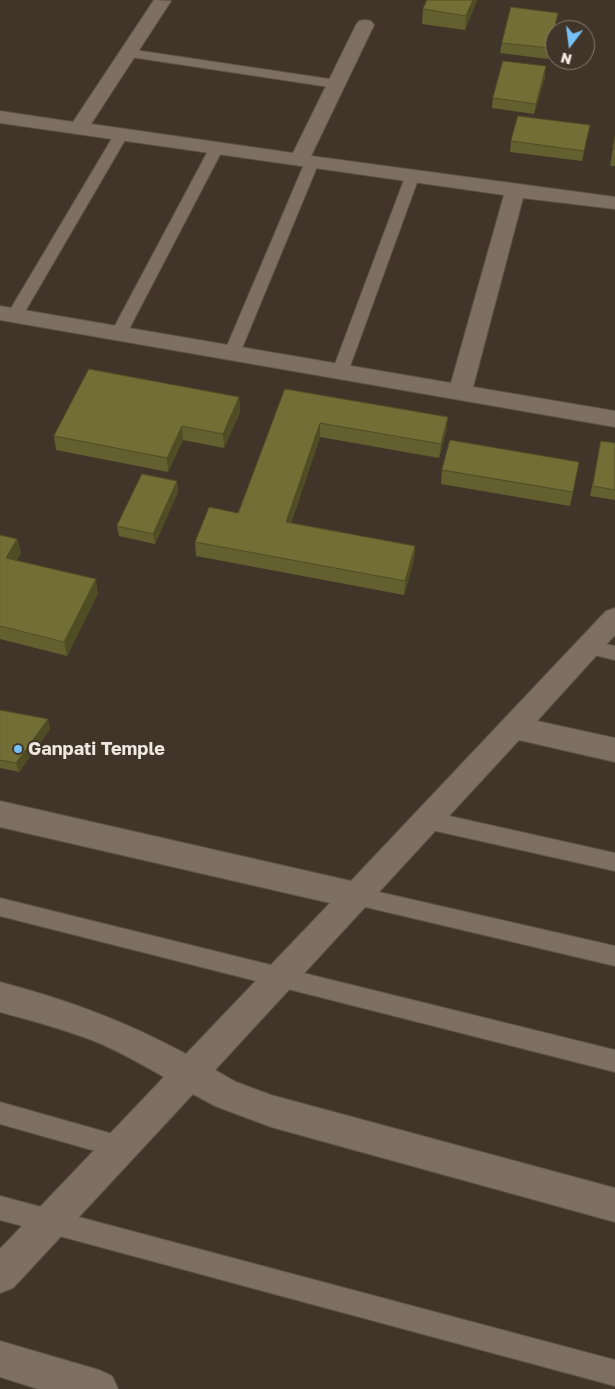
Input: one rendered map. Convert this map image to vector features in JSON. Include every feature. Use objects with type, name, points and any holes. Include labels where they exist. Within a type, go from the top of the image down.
[{"type":"street","points":[[78,129],[162,1]]},
{"type":"street","points":[[306,162],[336,84],[365,25]]},
{"type":"street","points":[[0,117],[412,177],[615,203]]},
{"type":"street","points":[[460,392],[515,191]]},
{"type":"street","points":[[8,314],[615,419]]},
{"type":"street","points":[[0,1275],[357,896],[513,727],[601,650],[615,618]]},
{"type":"street","points":[[513,727],[615,750]]},
{"type":"street","points":[[0,814],[357,896]]},
{"type":"street","points":[[0,997],[45,1009],[105,1030],[227,1095],[271,1111],[615,1205]]},
{"type":"street","points":[[0,1359],[99,1389]]},
{"type":"lane","points":[[128,53],[336,84]]},
{"type":"lane","points":[[8,314],[122,135]]},
{"type":"lane","points":[[119,333],[216,149]]},
{"type":"lane","points":[[232,353],[306,162]]},
{"type":"lane","points":[[340,372],[412,177]]},
{"type":"lane","points":[[427,820],[615,862]]},
{"type":"lane","points":[[357,896],[615,956]]},
{"type":"lane","points":[[0,907],[615,1061]]},
{"type":"lane","points":[[0,1114],[120,1147]]},
{"type":"lane","points":[[0,1208],[615,1373]]},
{"type":"building","points":[[427,0],[473,0],[466,16],[423,9]]},
{"type":"building","points":[[511,7],[558,13],[556,20],[545,20],[545,47],[502,43]]},
{"type":"building","points":[[503,61],[545,66],[536,104],[493,98]]},
{"type":"building","points":[[518,116],[590,125],[584,151],[511,141]]},
{"type":"building","points":[[89,369],[239,397],[223,434],[182,426],[167,458],[54,436]]},
{"type":"building","points":[[285,389],[448,417],[441,444],[320,423],[286,522],[415,546],[405,581],[195,542],[209,507],[238,513]]},
{"type":"building","points":[[450,440],[579,462],[573,492],[442,470]]},
{"type":"building","points":[[601,441],[615,443],[615,490],[593,486]]},
{"type":"building","points":[[142,474],[177,481],[153,534],[117,526]]},
{"type":"building","points":[[0,535],[17,539],[6,558],[96,579],[64,642],[0,626]]},
{"type":"building","name":"Ganpati Temple","points":[[0,710],[48,719],[16,763],[0,760]]},
{"type":"place","name":"Ganpati Temple","points":[[18,749]]}]
